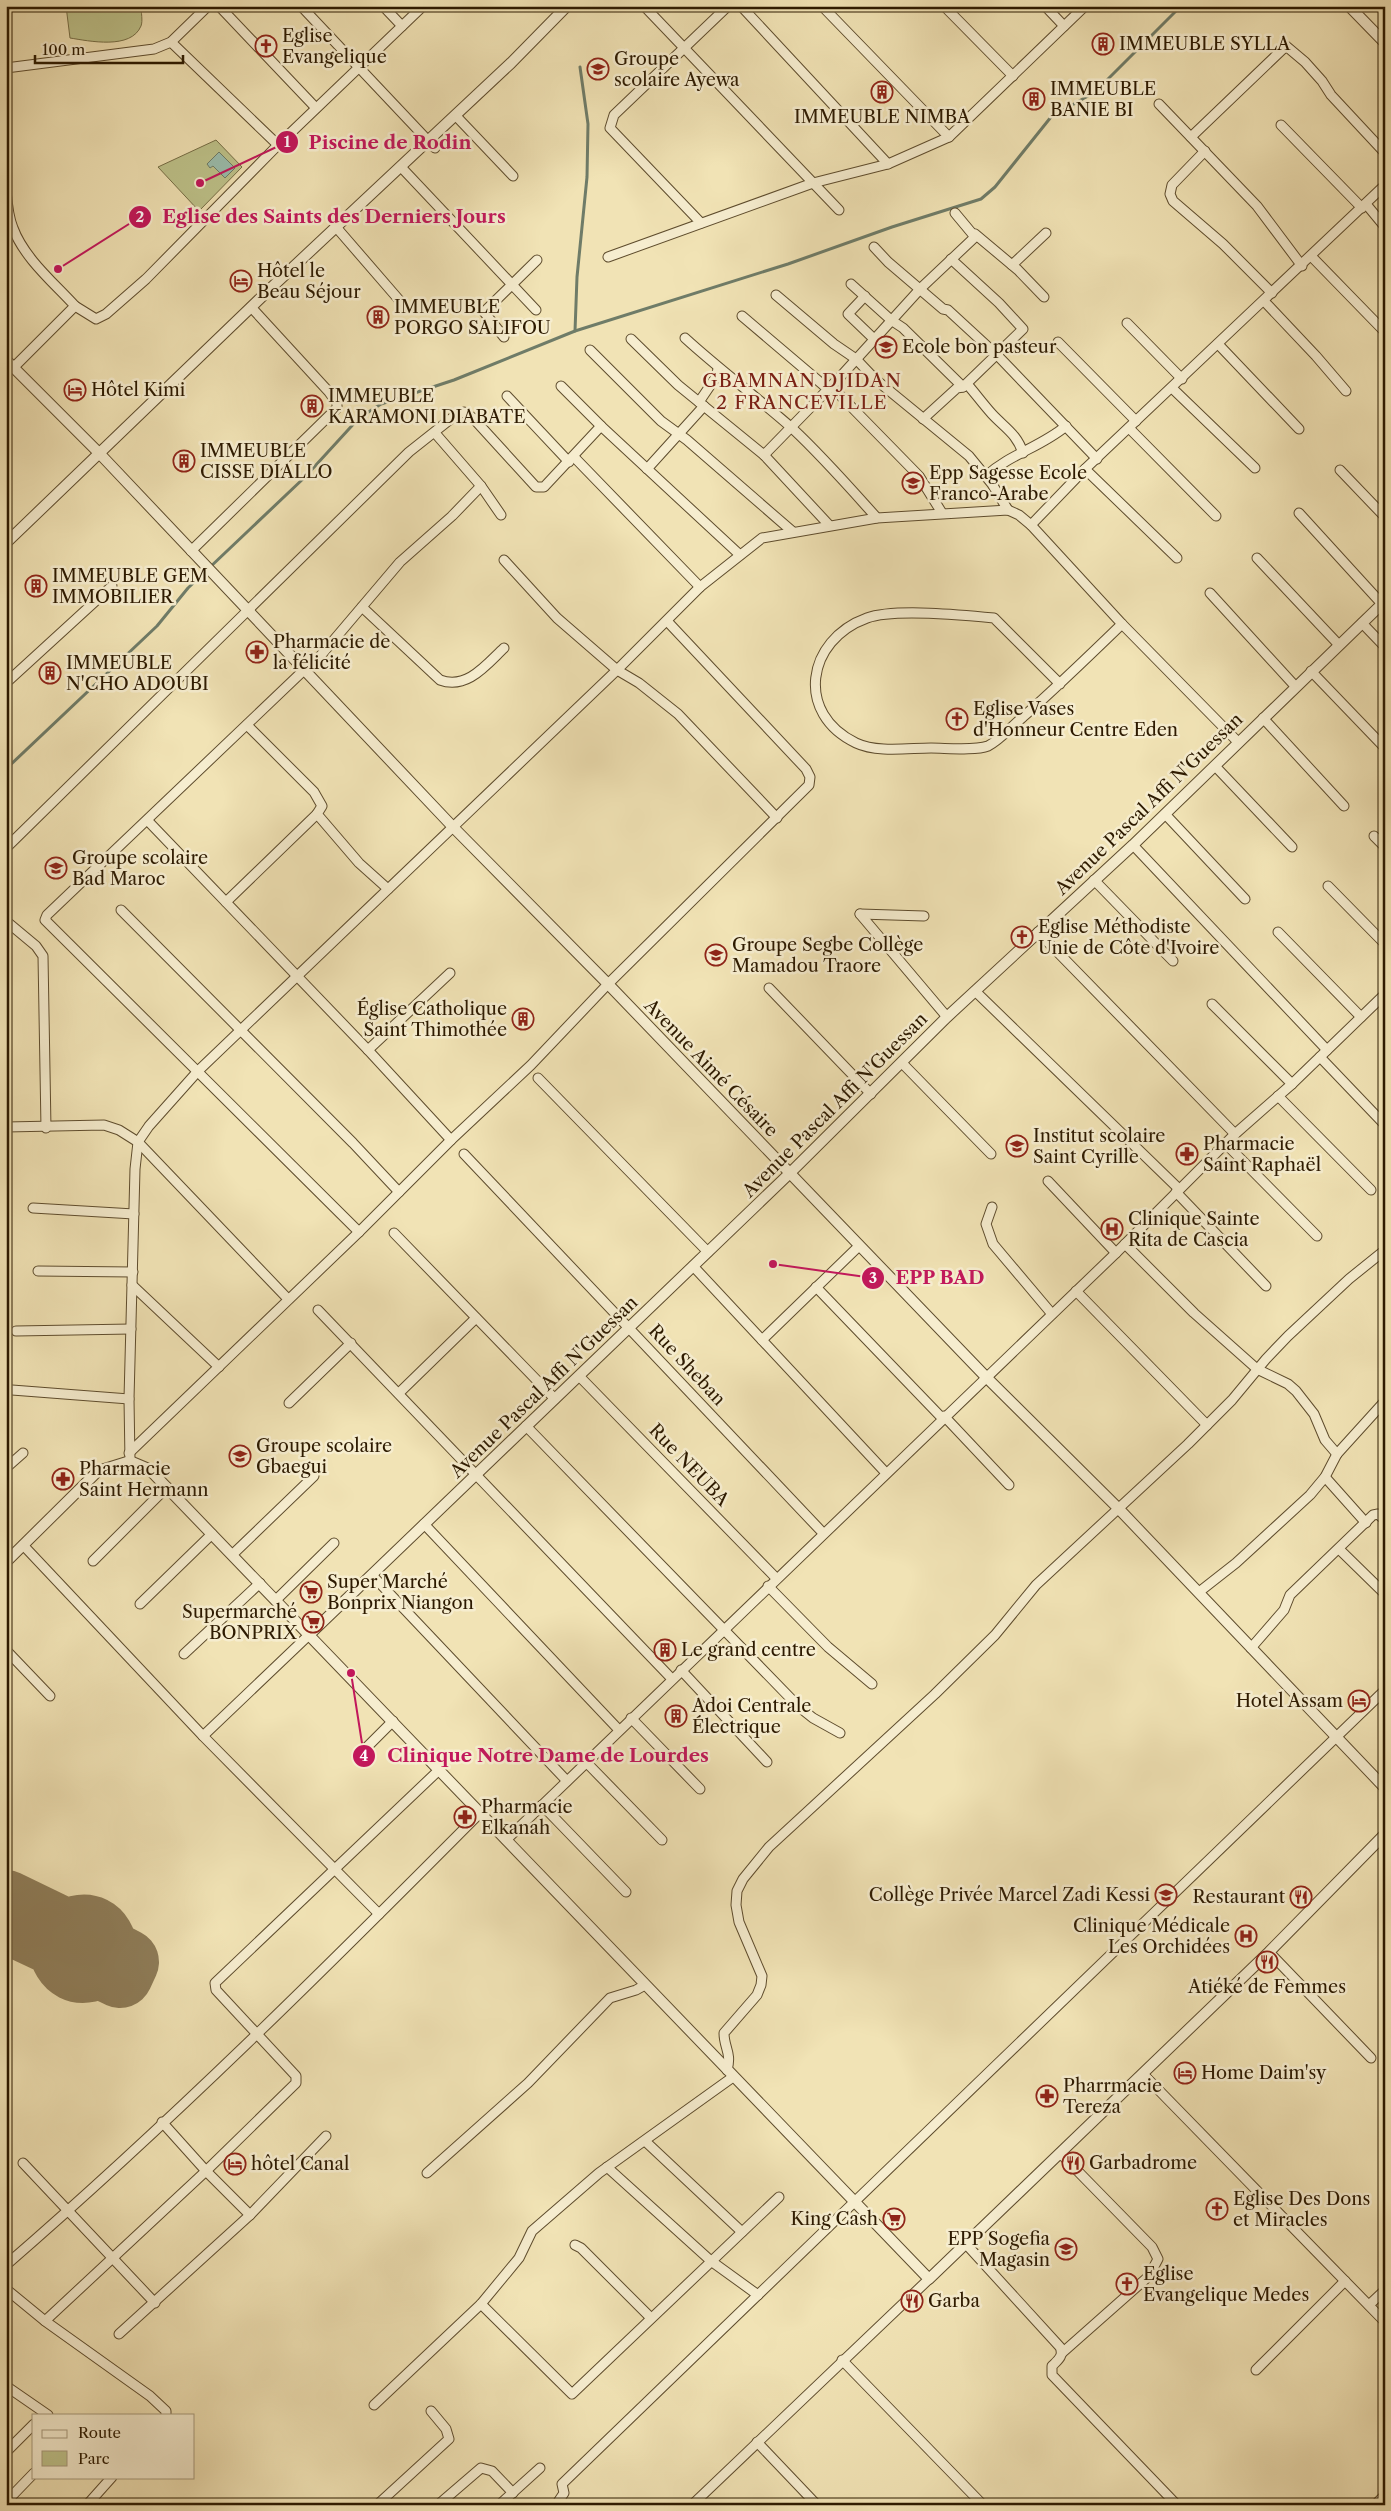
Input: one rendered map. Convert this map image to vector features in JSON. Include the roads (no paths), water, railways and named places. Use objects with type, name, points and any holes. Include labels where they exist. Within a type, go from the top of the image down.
[{"type":"street","points":[[6,68],[139,53],[154,49],[170,42],[208,6]]},
{"type":"street","points":[[219,6],[316,108]]},
{"type":"street","points":[[301,6],[432,144]]},
{"type":"street","points":[[383,6],[402,26]]},
{"type":"street","points":[[6,190],[12,227],[20,243],[75,306],[96,319],[106,314],[146,279],[278,145],[423,6]]},
{"type":"street","points":[[6,542],[100,454],[251,307],[401,167],[432,144],[456,116],[566,6]]},
{"type":"street","points":[[644,6],[839,210]]},
{"type":"street","points":[[701,224],[610,128],[614,116],[728,6]]},
{"type":"street","points":[[741,6],[888,164]]},
{"type":"street","points":[[822,6],[949,137]]},
{"type":"street","points":[[944,6],[1013,76]]},
{"type":"street","points":[[1045,6],[1064,26]]},
{"type":"street","points":[[608,257],[813,183],[888,164],[949,137],[1085,6]]},
{"type":"street","points":[[1349,6],[1385,43]]},
{"type":"street","points":[[170,42],[278,145]]},
{"type":"street","points":[[1191,137],[1286,46],[1306,62],[1331,95],[1385,153]]},
{"type":"street","points":[[1159,104],[1257,206],[1302,266]]},
{"type":"street","points":[[456,116],[513,176]]},
{"type":"street","points":[[1281,125],[1385,227]]},
{"type":"street","points":[[1205,151],[1172,186],[1170,194],[1173,201],[1223,244],[1272,293]]},
{"type":"street","points":[[401,167],[536,310]]},
{"type":"street","points":[[1031,525],[1085,469],[1312,257],[1385,185]]},
{"type":"street","points":[[954,213],[974,235],[1012,265],[1044,297]]},
{"type":"street","points":[[336,228],[400,301]]},
{"type":"street","points":[[1012,265],[1046,233]]},
{"type":"street","points":[[764,455],[792,428],[921,288],[974,235]]},
{"type":"street","points":[[874,247],[888,262],[921,288],[943,309],[948,310],[997,356],[1097,459]]},
{"type":"street","points":[[1312,257],[1385,332]]},
{"type":"street","points":[[504,337],[484,312],[511,283],[537,260]]},
{"type":"street","points":[[923,419],[957,388],[965,386],[1023,329],[999,303],[951,260]]},
{"type":"street","points":[[851,284],[891,320],[903,328],[1014,434],[1019,440],[1023,453]]},
{"type":"street","points":[[776,296],[856,359],[875,379],[969,456],[986,476],[1008,510]]},
{"type":"street","points":[[865,296],[848,314],[874,339]]},
{"type":"street","points":[[1264,301],[1346,390]]},
{"type":"street","points":[[14,367],[75,306]]},
{"type":"street","points":[[192,551],[337,408],[337,403],[329,392],[251,307]]},
{"type":"street","points":[[742,316],[830,387],[919,476],[942,513]]},
{"type":"street","points":[[1128,323],[1182,378]]},
{"type":"street","points":[[685,338],[718,369],[735,380],[792,428],[819,454],[877,518]]},
{"type":"street","points":[[631,339],[678,385],[764,455],[828,525]]},
{"type":"street","points":[[1058,342],[1216,516]]},
{"type":"street","points":[[1218,344],[1298,429]]},
{"type":"street","points":[[590,350],[636,398],[793,532]]},
{"type":"street","name":"Avenue Aimé Césaire","points":[[6,360],[100,454],[453,827],[608,984],[986,1377],[1118,1508],[1385,1788]]},
{"type":"street","points":[[647,469],[680,434],[702,404],[716,377],[718,369]]},
{"type":"street","points":[[561,386],[601,426],[740,555]]},
{"type":"street","points":[[1172,388],[1255,468]]},
{"type":"street","points":[[507,396],[700,587]]},
{"type":"street","points":[[6,848],[409,452],[436,433],[450,419],[464,412],[473,418],[536,487],[544,487],[572,459],[580,446],[601,426]]},
{"type":"street","points":[[986,476],[996,467],[1039,446],[1066,426]]},
{"type":"street","points":[[436,433],[481,486],[501,515]]},
{"type":"street","points":[[1085,469],[1177,558]]},
{"type":"street","points":[[1340,470],[1385,517]]},
{"type":"street","points":[[359,1232],[45,920],[47,915],[148,821],[304,670],[316,662],[400,562],[452,516],[481,486]]},
{"type":"street","points":[[129,1457],[134,1214],[138,1142],[149,1126],[198,1071],[667,621],[700,587],[762,538],[877,518],[1008,510],[1019,515],[1031,525],[1122,624],[1238,742]]},
{"type":"street","points":[[1299,513],[1383,602]]},
{"type":"street","points":[[1257,558],[1339,645]]},
{"type":"street","points":[[504,560],[557,618],[616,670],[639,682],[678,714],[777,818]]},
{"type":"street","points":[[6,683],[112,586]]},
{"type":"street","points":[[1210,593],[1295,686]]},
{"type":"street","name":"Avenue Pascal Affi N'Guessan","points":[[310,1634],[872,1094],[947,1017],[1133,845],[1383,602]]},
{"type":"street","points":[[362,607],[440,680],[450,684],[461,682],[473,676],[504,648]]},
{"type":"street","points":[[1060,684],[994,618],[889,613],[855,623],[835,636],[820,658],[815,678],[821,708],[837,731],[858,744],[882,748],[987,746],[1060,684],[1122,624]]},
{"type":"street","points":[[6,1562],[98,1471],[129,1457],[451,1140],[531,1065],[608,984],[810,785],[810,777],[806,770],[667,621]]},
{"type":"street","points":[[1362,623],[1385,646]]},
{"type":"street","points":[[1311,671],[1385,748]]},
{"type":"street","points":[[1263,718],[1344,806]]},
{"type":"street","points":[[226,902],[317,814],[322,806],[314,792],[247,725]]},
{"type":"street","points":[[1215,766],[1292,848]]},
{"type":"street","points":[[317,814],[359,863],[388,889]]},
{"type":"street","points":[[1165,814],[1245,899]]},
{"type":"street","points":[[148,821],[368,1050],[451,1140]]},
{"type":"street","points":[[1374,836],[1385,847]]},
{"type":"street","points":[[1133,845],[1385,1125]]},
{"type":"street","points":[[1094,880],[1173,961]]},
{"type":"street","points":[[1328,886],[1385,944]]},
{"type":"street","points":[[121,910],[241,1029],[399,1192]]},
{"type":"street","points":[[924,916],[860,914],[947,1017]]},
{"type":"street","points":[[6,921],[36,946],[43,956],[46,1128]]},
{"type":"street","points":[[1038,932],[1235,1134]]},
{"type":"street","points":[[1278,932],[1361,1017]]},
{"type":"street","points":[[368,1050],[450,973]]},
{"type":"street","points":[[769,988],[872,1094]]},
{"type":"street","points":[[975,991],[1177,1190],[1266,1286]]},
{"type":"street","points":[[506,1840],[943,1417],[1116,1253],[1235,1134],[1292,1084],[1385,994]]},
{"type":"street","points":[[1212,1004],[1292,1084]]},
{"type":"street","points":[[902,1063],[991,1154]]},
{"type":"street","points":[[538,1078],[708,1252]]},
{"type":"street","points":[[1278,1096],[1371,1190]]},
{"type":"street","points":[[6,1127],[46,1128],[104,1125],[119,1130],[138,1142],[288,1299]]},
{"type":"street","points":[[1226,1143],[1317,1236]]},
{"type":"street","name":"Rue Sheban","points":[[464,1154],[823,1533]]},
{"type":"street","points":[[1048,1181],[1116,1253]]},
{"type":"street","points":[[992,1207],[986,1224],[993,1244],[1052,1314]]},
{"type":"street","points":[[33,1208],[134,1214]]},
{"type":"street","points":[[394,1233],[555,1399]]},
{"type":"street","points":[[1125,1244],[1194,1313],[1257,1370],[1288,1384],[1296,1391],[1314,1414],[1325,1440],[1337,1454]]},
{"type":"street","points":[[762,1340],[859,1246]]},
{"type":"street","points":[[730,2073],[729,2052],[724,2039],[724,2033],[757,1995],[762,1976],[739,1922],[736,1905],[737,1891],[743,1879],[769,1848],[936,1694],[995,1635],[1036,1585],[1207,1425],[1288,1336],[1349,1279],[1385,1250]]},
{"type":"street","points":[[693,1266],[886,1472]]},
{"type":"street","points":[[38,1271],[133,1272]]},
{"type":"street","points":[[132,1285],[219,1367]]},
{"type":"street","points":[[816,1287],[1009,1485]]},
{"type":"street","points":[[1076,1291],[1207,1425]]},
{"type":"street","points":[[318,1310],[672,1680]]},
{"type":"street","points":[[399,1394],[476,1318]]},
{"type":"street","points":[[16,1330],[131,1330]]},
{"type":"street","points":[[289,1403],[351,1343]]},
{"type":"street","name":"Rue NEUBA","points":[[579,1376],[776,1578]]},
{"type":"street","points":[[12,1390],[129,1399]]},
{"type":"street","points":[[1199,1592],[1236,1563],[1310,1495],[1326,1477],[1337,1454],[1385,1401]]},
{"type":"street","points":[[526,1426],[798,1706],[813,1718],[840,1733]]},
{"type":"street","points":[[6,1468],[22,1453]]},
{"type":"street","points":[[129,1457],[149,1469],[167,1487],[929,2279]]},
{"type":"street","points":[[232,1555],[314,1476]]},
{"type":"street","points":[[1326,1477],[1366,1523]]},
{"type":"street","points":[[93,1561],[167,1487]]},
{"type":"street","points":[[1251,1648],[1284,1610],[1290,1594],[1376,1514],[1385,1520]]},
{"type":"street","points":[[424,1524],[619,1730]]},
{"type":"street","points":[[140,1604],[212,1534]]},
{"type":"street","points":[[276,1600],[334,1543]]},
{"type":"street","points":[[24,1545],[203,1736],[379,1914]]},
{"type":"street","points":[[1339,1549],[1385,1594]]},
{"type":"street","points":[[372,1574],[567,1781]]},
{"type":"street","points":[[184,1654],[260,1583]]},
{"type":"street","points":[[768,1586],[828,1647],[872,1684]]},
{"type":"street","points":[[203,1736],[310,1634]]},
{"type":"street","points":[[6,1650],[50,1696]]},
{"type":"street","points":[[681,1670],[767,1762]]},
{"type":"street","points":[[556,2505],[564,2493],[562,2484],[1385,1690]]},
{"type":"street","points":[[631,1718],[700,1790]]},
{"type":"street","points":[[361,1753],[393,1721]]},
{"type":"street","points":[[586,1762],[662,1840]]},
{"type":"street","points":[[44,2321],[206,2171],[298,2080],[216,1990],[215,1983],[439,1770]]},
{"type":"street","points":[[542,1805],[626,1892]]},
{"type":"street","points":[[6,2265],[68,2212],[257,2033],[480,1813]]},
{"type":"street","points":[[692,2505],[1143,2074],[1385,1834]]},
{"type":"street","points":[[1268,1952],[1372,2058]]},
{"type":"street","points":[[426,2173],[528,2083],[610,1998],[636,1990],[645,1985]]},
{"type":"street","points":[[374,2405],[480,2304],[519,2258],[532,2231],[608,2167],[645,2141],[730,2073]]},
{"type":"street","points":[[1143,2074],[1385,2322]]},
{"type":"street","points":[[162,2122],[206,2171],[250,2215]]},
{"type":"street","points":[[119,2334],[250,2215],[326,2136]]},
{"type":"street","points":[[645,2141],[742,2232]]},
{"type":"street","points":[[1060,2154],[1152,2247],[1158,2259],[1149,2276],[1062,2353],[1061,2358],[1052,2366],[1052,2375],[1177,2505]]},
{"type":"street","points":[[23,2163],[155,2303]]},
{"type":"street","points":[[608,2167],[711,2261],[758,2295]]},
{"type":"street","points":[[480,2304],[572,2394],[779,2197]]},
{"type":"street","points":[[966,2244],[1007,2287],[1062,2353]]},
{"type":"street","points":[[575,2245],[581,2248],[651,2318]]},
{"type":"street","points":[[1256,2370],[1345,2281]]},
{"type":"street","points":[[6,2289],[44,2321],[150,2396],[166,2414]]},
{"type":"street","points":[[1369,2305],[1385,2290]]},
{"type":"street","points":[[842,2360],[984,2505]]},
{"type":"street","points":[[8,2391],[46,2414]]},
{"type":"street","points":[[376,2505],[449,2439],[446,2429],[431,2411]]},
{"type":"street","points":[[6,2452],[32,2426]]},
{"type":"street","points":[[757,2442],[817,2505]]},
{"type":"street","points":[[438,2505],[481,2468],[492,2470],[513,2493]]},
{"type":"street","points":[[499,2505],[540,2468]]},
{"type":"street","points":[[6,2502],[32,2475]]},
{"type":"street","points":[[87,2505],[111,2478]]},
{"type":"street","points":[[1375,2505],[1385,2495]]},
{"type":"waterway","points":[[6,769],[157,626],[188,588],[305,477],[359,418],[381,404],[454,380],[575,331],[788,264],[892,227],[981,199],[995,187],[1051,117],[1095,92],[1181,6]]},
{"type":"waterway","points":[[575,331],[577,277],[587,177],[588,124],[580,67]]},
{"type":"place","name":"IMMEUBLE SYLLA","points":[[1103,44]]},
{"type":"place","name":"Eglise Evangelique","points":[[266,46]]},
{"type":"place","name":"Groupe scolaire Ayewa","points":[[598,69]]},
{"type":"place","name":"IMMEUBLE NIMBA","points":[[882,92]]},
{"type":"place","name":"IMMEUBLE BANIE BI","points":[[1034,99]]},
{"type":"place","name":"Piscine de Rodin","points":[[200,183]]},
{"type":"place","name":"Eglise des Saints des Derniers Jours","points":[[58,269]]},
{"type":"place","name":"Hôtel le Beau Séjour","points":[[241,281]]},
{"type":"place","name":"IMMEUBLE PORGO SALIFOU","points":[[378,317]]},
{"type":"place","name":"Ecole bon pasteur","points":[[886,347]]},
{"type":"place","name":"Hôtel Kimi","points":[[75,390]]},
{"type":"place","name":"IMMEUBLE KARAMONI DIABATE","points":[[312,406]]},
{"type":"place","name":"IMMEUBLE CISSE DIALLO","points":[[184,461]]},
{"type":"place","name":"Epp Sagesse Ecole Franco-Arabe","points":[[913,483]]},
{"type":"place","name":"IMMEUBLE GEM IMMOBILIER","points":[[36,586]]},
{"type":"place","name":"Pharmacie de la félicité","points":[[257,652]]},
{"type":"place","name":"IMMEUBLE N'CHO ADOUBI","points":[[50,673]]},
{"type":"place","name":"Eglise Vases d'Honneur Centre Eden","points":[[957,719]]},
{"type":"place","name":"Groupe scolaire Bad Maroc","points":[[56,868]]},
{"type":"place","name":"Eglise Méthodiste Unie de Côte d'Ivoire","points":[[1022,937]]},
{"type":"place","name":"Groupe Segbe Collège Mamadou Traore","points":[[716,955]]},
{"type":"place","name":"Église Catholique Saint Thimothée","points":[[523,1019]]},
{"type":"place","name":"Institut scolaire Saint Cyrille","points":[[1017,1146]]},
{"type":"place","name":"Pharmacie Saint Raphaël","points":[[1187,1154]]},
{"type":"place","name":"Clinique Sainte Rita de Cascia","points":[[1112,1229]]},
{"type":"place","name":"EPP BAD","points":[[773,1264]]},
{"type":"place","name":"Groupe scolaire Gbaegui","points":[[240,1456]]},
{"type":"place","name":"Pharmacie Saint Hermann","points":[[63,1479]]},
{"type":"place","name":"Super Marché Bonprix Niangon","points":[[311,1592]]},
{"type":"place","name":"Supermarché BONPRIX","points":[[313,1622]]},
{"type":"place","name":"Le grand centre","points":[[665,1650]]},
{"type":"place","name":"Clinique Notre Dame de Lourdes","points":[[351,1673]]},
{"type":"place","name":"Hotel Assam","points":[[1359,1701]]},
{"type":"place","name":"Adoi Centrale Électrique","points":[[676,1716]]},
{"type":"place","name":"Pharmacie Elkanah","points":[[465,1817]]},
{"type":"place","name":"Collège Privée Marcel Zadi Kessi","points":[[1166,1895]]},
{"type":"place","name":"Restaurant","points":[[1301,1897]]},
{"type":"place","name":"Clinique Médicale Les Orchidées","points":[[1246,1936]]},
{"type":"place","name":"Atiéké de Femmes","points":[[1267,1962]]},
{"type":"place","name":"Home Daim'sy","points":[[1185,2073]]},
{"type":"place","name":"Pharrmacie Tereza","points":[[1047,2096]]},
{"type":"place","name":"Garbadrome","points":[[1073,2163]]},
{"type":"place","name":"hôtel Canal","points":[[235,2164]]},
{"type":"place","name":"Eglise Des Dons et Miracles","points":[[1217,2209]]},
{"type":"place","name":"King Cash","points":[[894,2219]]},
{"type":"place","name":"EPP Sogefia Magasin","points":[[1066,2249]]},
{"type":"place","name":"Eglise Evangelique Medes","points":[[1127,2284]]},
{"type":"place","name":"Garba","points":[[912,2301]]},
{"type":"district","name":"GBAMNAN DJIDAN 2 FRANCEVILLE","points":[[802,391]]}]
